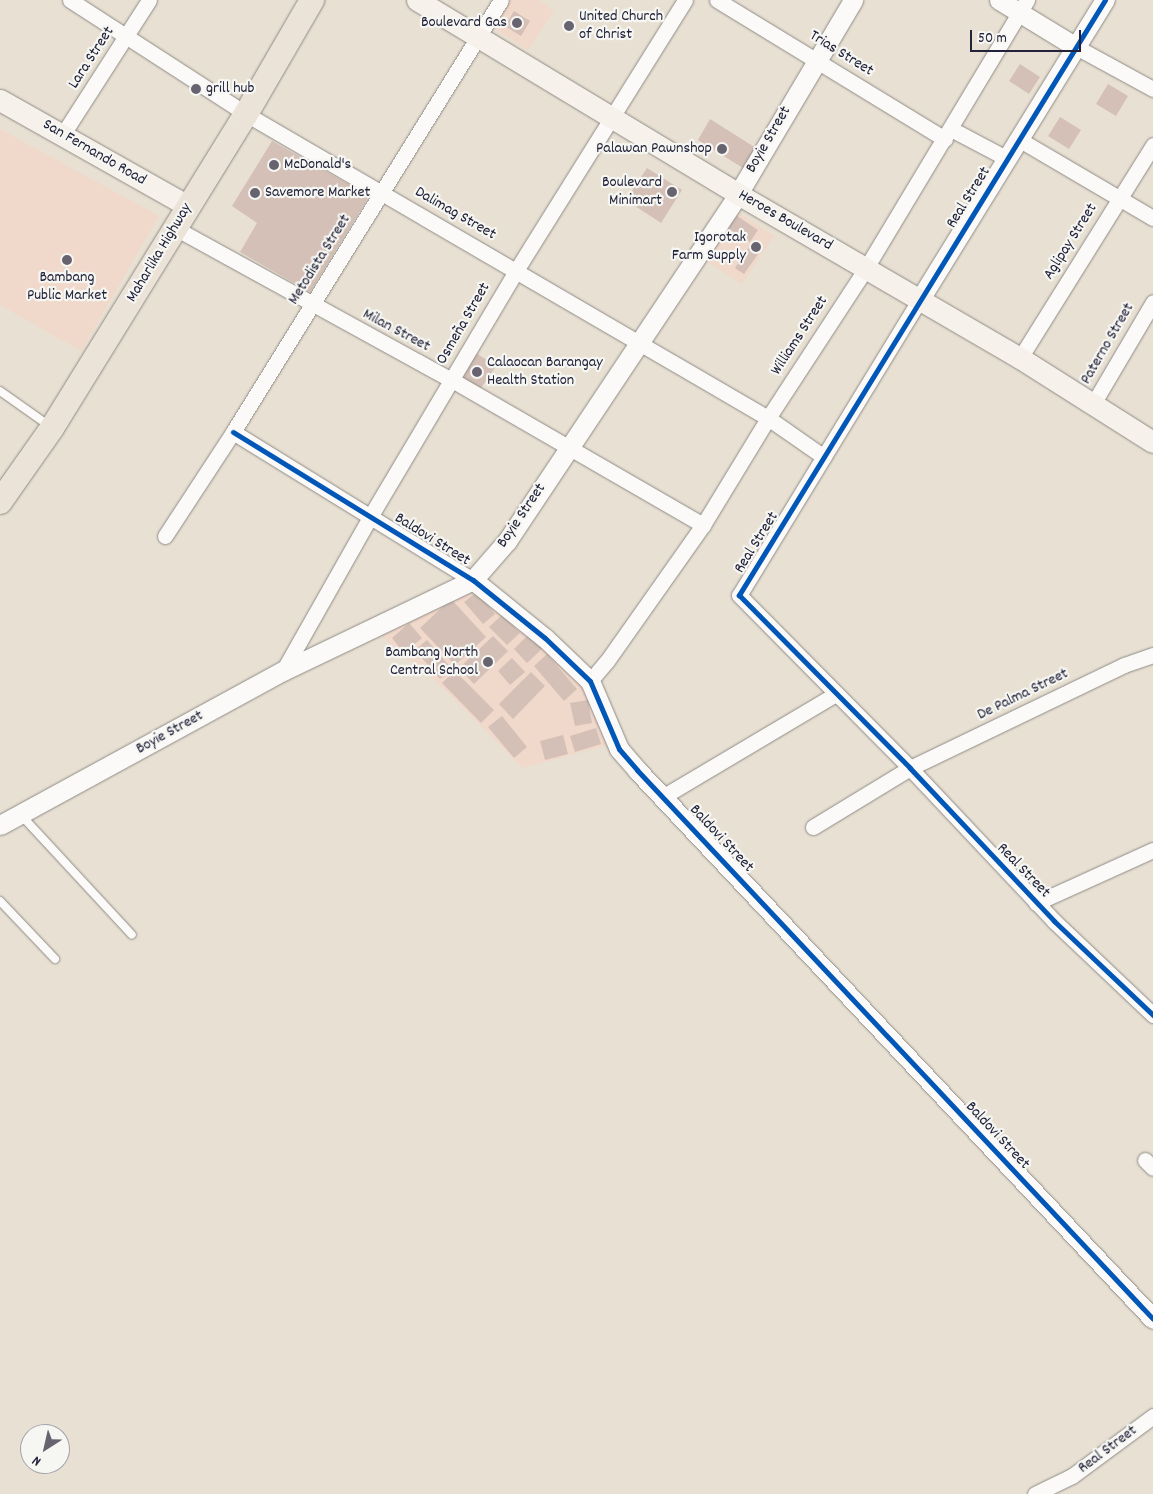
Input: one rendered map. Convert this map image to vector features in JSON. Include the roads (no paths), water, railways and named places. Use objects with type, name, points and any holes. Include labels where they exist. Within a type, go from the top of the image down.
[{"type":"main road","name":"Maharlika Highway","points":[[0,502],[52,428],[246,114],[312,0]]},
{"type":"main road","name":"Heroes Boulevard","points":[[417,0],[478,35],[738,194],[1020,358],[1153,442]]},
{"type":"main road","name":"San Fernando Road","points":[[0,100],[188,206]]},
{"type":"street","name":"Dalimag Street","points":[[70,0],[246,114],[517,269],[768,418],[824,457]]},
{"type":"street","name":"Lara Street","points":[[63,134],[149,0]]},
{"type":"street","name":"Metodista Street","points":[[164,536],[233,432],[501,0]]},
{"type":"street","name":"Osmeña Street","points":[[282,671],[370,516],[517,269],[685,0]]},
{"type":"street","name":"Trias Street","points":[[717,0],[948,134],[1008,159]]},
{"type":"street","name":"Boyie Street","points":[[0,825],[282,671],[472,580],[507,541],[738,194],[816,59],[853,0]]},
{"type":"street","points":[[999,0],[1023,6],[1076,47],[1153,89]]},
{"type":"street","name":"Real Street","points":[[1105,0],[739,595],[910,768],[1036,903],[1153,1015]]},
{"type":"street","name":"Williams Street","points":[[590,681],[608,661],[704,525],[768,418],[866,268],[1023,6]]},
{"type":"street","points":[[1020,140],[1153,218]]},
{"type":"street","name":"Aglipay Street","points":[[1020,358],[1153,145]]},
{"type":"street","name":"Milan Street","points":[[175,228],[312,306],[452,380],[567,449],[704,525]]},
{"type":"street","name":"Paterno Street","points":[[1093,404],[1153,302]]},
{"type":"street","name":"Baldovi Street","points":[[233,432],[472,580],[545,638],[590,681],[619,749],[1153,1320]]},
{"type":"street","name":"De Palma Street","points":[[813,827],[910,768],[1124,665],[1153,654]]},
{"type":"street","points":[[664,796],[836,694]]},
{"type":"street","points":[[1036,903],[1153,850]]},
{"type":"street","name":"Real Street","points":[[1035,1494],[1072,1476],[1153,1416]]},
{"type":"lane","points":[[0,391],[52,428]]},
{"type":"lane","points":[[20,814],[132,935]]},
{"type":"lane","points":[[0,902],[55,958]]},
{"type":"place","name":"Boulevard Gas","points":[[517,23]]},
{"type":"place","name":"United Church of Christ","points":[[569,26]]},
{"type":"place","name":"grill hub","points":[[196,89]]},
{"type":"place","name":"Palawan Pawnshop","points":[[722,149]]},
{"type":"place","name":"McDonald's","points":[[274,165]]},
{"type":"place","name":"Boulevard Minimart","points":[[672,192]]},
{"type":"place","name":"Savemore Market","points":[[255,193]]},
{"type":"place","name":"Igorotak Farm Supply","points":[[756,247]]},
{"type":"place","name":"Bambang Public Market","points":[[67,260]]},
{"type":"place","name":"Calaocan Barangay Health Station","points":[[477,372]]},
{"type":"place","name":"Bambang North Central School","points":[[488,662]]}]
